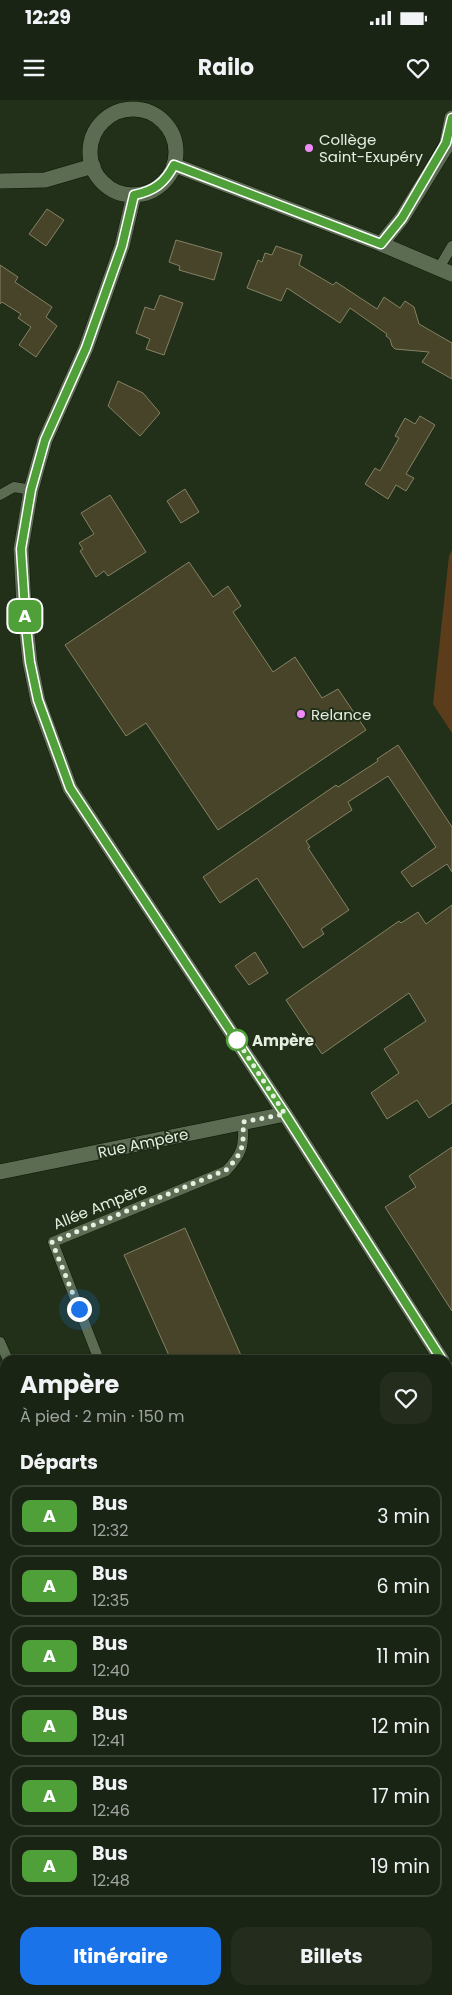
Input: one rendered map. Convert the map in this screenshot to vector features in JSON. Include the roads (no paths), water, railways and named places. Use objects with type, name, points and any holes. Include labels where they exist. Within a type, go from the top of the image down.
[{"type":"street","points":[[146,105],[168,126],[174,138],[176,151],[174,165],[168,177],[159,186],[147,192],[134,195],[121,193],[108,187],[92,166],[90,152],[92,139],[98,127],[118,111],[146,105]]},
{"type":"street","points":[[381,244],[402,218],[449,140],[452,118]]},
{"type":"street","points":[[174,165],[381,244],[445,271]]},
{"type":"street","points":[[0,182],[45,180],[92,166]]},
{"type":"street","points":[[134,195],[122,246],[86,348],[45,440],[31,490],[21,549],[24,607],[30,662],[38,700],[70,788],[285,1114],[439,1355]]},
{"type":"street","name":"Rue Ampère","points":[[0,1172],[285,1114]]},
{"type":"lane","points":[[445,271],[452,246]]},
{"type":"lane","points":[[0,495],[14,487],[31,490]]},
{"type":"lane","name":"Allée Ampère","points":[[96,1355],[52,1242],[226,1170],[238,1158],[244,1143],[243,1122]]},
{"type":"lane","points":[[0,1342],[6,1355]]},
{"type":"place","name":"Collège Saint-Exupéry","points":[[309,148]]},
{"type":"place","name":"Relance","points":[[301,714]]},
{"type":"place","name":"Ampère","points":[[237,1040]]}]
